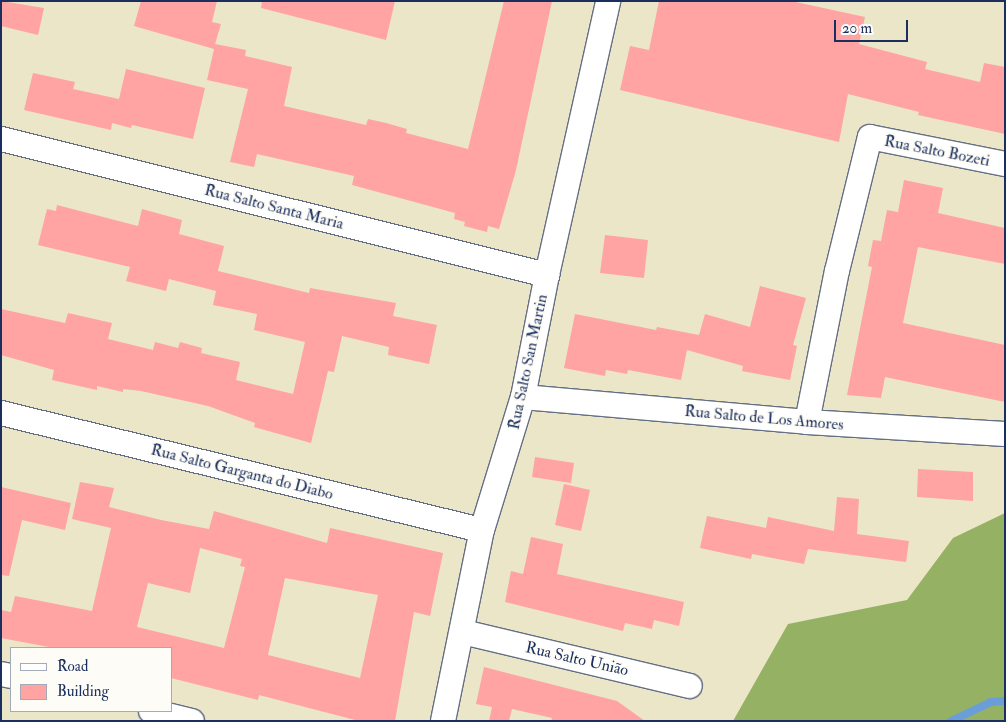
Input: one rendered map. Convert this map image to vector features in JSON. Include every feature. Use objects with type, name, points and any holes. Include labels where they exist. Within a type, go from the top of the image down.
[{"type":"street","name":"Rua Salto San Martin","points":[[442,721],[464,632],[482,530],[523,397],[547,275],[608,1]]},
{"type":"street","name":"Rua Salto Bozeti","points":[[808,422],[837,271],[870,138],[1005,164]]},
{"type":"street","name":"Rua Salto Santa Maria","points":[[1,139],[547,275]]},
{"type":"street","name":"Rua Salto de Los Amores","points":[[523,397],[808,422],[1005,434]]},
{"type":"street","name":"Rua Salto Garganta do Diabo","points":[[1,413],[482,530]]},
{"type":"street","name":"Rua Salto União","points":[[464,632],[690,686]]},
{"type":"street","points":[[155,712],[192,721]]},
{"type":"green space","points":[[1005,513],[1005,721],[733,721],[788,624],[907,600],[953,538]]},
{"type":"building","points":[[1,1],[44,8],[38,35],[1,26]]},
{"type":"building","points":[[141,1],[217,1],[212,22],[221,24],[215,44],[246,50],[245,56],[292,67],[284,106],[366,125],[368,119],[386,123],[407,129],[406,133],[468,149],[504,1],[552,1],[516,170],[499,229],[488,226],[487,232],[464,226],[465,222],[454,219],[455,213],[352,185],[354,176],[257,154],[254,167],[230,162],[248,89],[207,80],[214,49],[134,26]]},
{"type":"building","points":[[262,1],[395,1],[386,40],[261,8]]},
{"type":"building","points":[[659,1],[791,1],[865,17],[859,44],[927,62],[925,69],[980,82],[984,63],[1005,67],[1005,134],[918,115],[919,112],[848,94],[839,142],[620,90],[630,46],[649,50]]},
{"type":"building","points":[[126,69],[205,88],[193,139],[132,125],[131,128],[112,123],[111,130],[24,110],[33,73],[75,82],[73,89],[119,99]]},
{"type":"building","points":[[904,180],[943,188],[938,213],[1005,228],[1005,264],[918,247],[903,323],[1005,345],[1005,402],[885,377],[881,398],[847,395],[872,267],[868,266],[873,240],[881,241],[887,210],[898,212]]},
{"type":"building","points":[[57,205],[138,226],[142,209],[182,220],[179,234],[224,246],[218,271],[309,293],[310,288],[396,303],[393,316],[437,325],[429,364],[388,355],[389,347],[342,336],[334,372],[328,371],[311,443],[254,427],[255,423],[208,406],[141,391],[123,389],[123,392],[97,386],[97,390],[52,380],[54,370],[1,355],[1,309],[65,323],[68,313],[112,323],[108,339],[153,350],[155,342],[178,348],[180,342],[202,348],[201,353],[240,362],[236,380],[293,394],[305,342],[254,330],[257,314],[213,305],[216,291],[169,279],[166,291],[126,281],[130,267],[38,245],[47,209],[56,211]]},
{"type":"building","points":[[605,235],[648,240],[644,278],[600,273]]},
{"type":"building","points":[[760,286],[806,298],[793,345],[797,346],[790,380],[742,371],[743,366],[687,350],[681,380],[628,370],[627,374],[606,370],[605,376],[564,368],[575,314],[656,330],[657,327],[699,335],[705,314],[750,327]]},
{"type":"building","points":[[535,457],[574,463],[571,483],[532,477]]},
{"type":"building","points":[[918,469],[973,472],[973,501],[917,497]]},
{"type":"building","points":[[80,482],[114,488],[109,507],[161,520],[209,529],[214,511],[327,543],[330,528],[443,553],[430,616],[414,612],[395,721],[359,721],[259,695],[258,700],[172,678],[172,647],[49,647],[1,638],[1,610],[11,612],[15,596],[92,611],[111,528],[72,519]],"holes":[[[200,548],[242,559],[240,566],[245,567],[224,648],[137,627],[148,583],[190,593]],[[285,578],[378,595],[360,678],[268,655]]]},
{"type":"building","points":[[564,484],[590,490],[581,531],[555,525]]},
{"type":"building","points":[[1,487],[71,503],[65,530],[22,520],[9,576],[1,575]]},
{"type":"building","points":[[837,497],[859,499],[857,534],[909,541],[906,562],[808,549],[804,564],[752,554],[751,559],[700,548],[707,516],[766,528],[768,517],[834,531]]},
{"type":"building","points":[[531,537],[563,544],[557,574],[684,602],[679,626],[654,620],[652,629],[625,623],[623,631],[505,602],[511,571],[523,574]]},
{"type":"building","points":[[484,667],[617,701],[645,721],[551,721],[552,718],[512,709],[509,721],[489,721],[492,707],[476,704]]},
{"type":"waterway","points":[[951,721],[991,702],[1005,701]]}]
